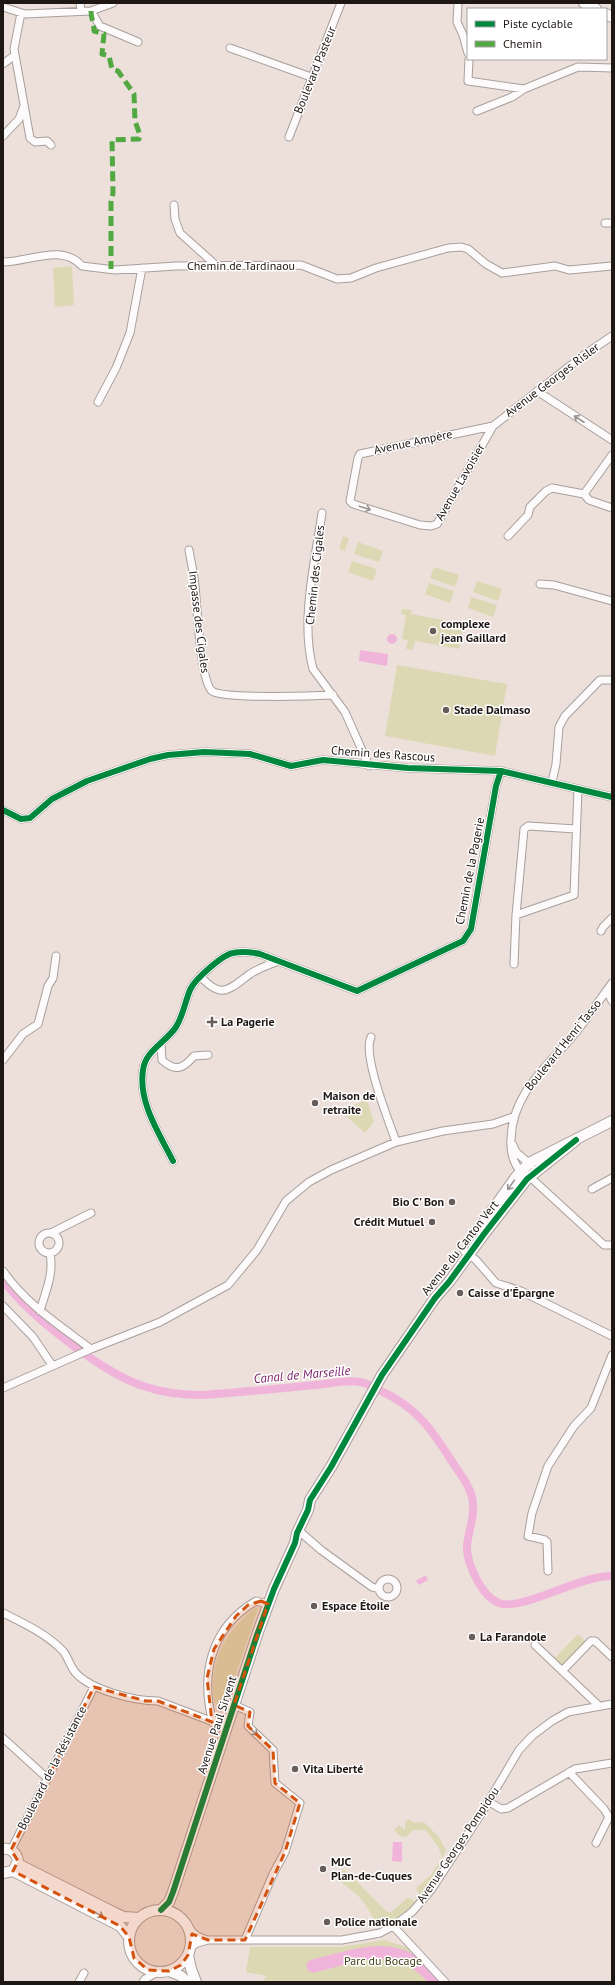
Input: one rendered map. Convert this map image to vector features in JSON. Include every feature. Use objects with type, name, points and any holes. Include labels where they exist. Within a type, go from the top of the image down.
[{"type":"street","points":[[80,3],[81,11]]},
{"type":"street","points":[[3,7],[21,13],[91,11],[113,3]]},
{"type":"street","name":"Boulevard Pasteur","points":[[289,137],[341,3]]},
{"type":"street","points":[[458,3],[457,22],[463,35],[467,50]]},
{"type":"street","points":[[584,3],[594,8]]},
{"type":"street","points":[[91,11],[100,26],[138,42]]},
{"type":"street","points":[[21,13],[15,38],[15,55],[30,138],[35,142],[47,141],[51,145]]},
{"type":"street","points":[[230,48],[311,77]]},
{"type":"street","points":[[3,64],[15,55]]},
{"type":"street","points":[[469,60],[468,81],[524,89]]},
{"type":"street","points":[[477,111],[512,96],[524,89],[578,67],[612,68]]},
{"type":"street","points":[[3,136],[19,119],[24,106]]},
{"type":"street","points":[[174,205],[175,219],[180,232],[218,267]]},
{"type":"street","name":"Chemin de Tardinaou","points":[[3,262],[58,254],[77,260],[82,266],[115,270],[176,266],[302,266],[337,280],[351,278],[376,268],[448,248],[461,247],[468,249],[486,264],[502,273],[555,266],[569,270],[612,266]]},
{"type":"street","points":[[98,402],[116,368],[130,333],[142,268]]},
{"type":"street","name":"Avenue Georges Risler","points":[[493,426],[612,336]]},
{"type":"street","points":[[538,391],[612,440]]},
{"type":"street","name":"Avenue Ampère","points":[[354,479],[360,454],[493,426]]},
{"type":"street","name":"Avenue Lavoisier","points":[[354,479],[350,501],[353,504],[420,525],[431,526],[437,524],[493,426]]},
{"type":"street","points":[[584,494],[612,455]]},
{"type":"street","points":[[508,536],[528,515],[530,507],[546,491],[552,488],[584,494],[589,500],[612,508]]},
{"type":"street","name":"Chemin des Cigales","points":[[322,513],[308,619],[313,669],[345,712],[369,766]]},
{"type":"street","name":"Impasse des Cigales","points":[[189,550],[195,584],[203,667],[208,686],[212,691],[219,694],[253,696],[333,695]]},
{"type":"street","points":[[540,584],[554,585],[612,602]]},
{"type":"street","points":[[552,782],[556,764],[559,727],[565,716],[600,680],[612,680]]},
{"type":"street","name":"Chemin des Rascous","points":[[3,810],[21,819],[30,818],[52,799],[87,781],[150,759],[168,755],[228,752],[250,754],[291,766],[323,760],[369,766],[501,771],[612,797]]},
{"type":"street","name":"Chemin de la Pagerie","points":[[200,976],[231,953],[254,952],[357,991],[463,941],[470,929],[496,786],[501,771]]},
{"type":"street","points":[[516,915],[574,896],[578,789]]},
{"type":"street","points":[[514,964],[516,915],[524,829],[528,826],[576,828]]},
{"type":"street","points":[[601,931],[612,918]]},
{"type":"street","points":[[3,1060],[23,1034],[38,1024],[48,986],[53,978],[56,956]]},
{"type":"street","points":[[172,1161],[144,1098],[143,1068],[153,1051],[176,1027],[191,989],[200,976],[210,987],[223,991],[230,990],[261,967],[279,962]]},
{"type":"street","name":"Boulevard Henri Tasso","points":[[528,1172],[511,1153],[513,1116],[518,1104],[544,1066],[573,1035],[612,983]]},
{"type":"street","points":[[607,990],[612,1001]]},
{"type":"street","points":[[370,1037],[367,1044],[377,1087],[396,1142]]},
{"type":"street","points":[[161,1044],[162,1060],[170,1067],[178,1068],[188,1064],[194,1056],[208,1055]]},
{"type":"street","points":[[3,1387],[52,1365],[160,1322],[228,1285],[257,1250],[286,1201],[296,1191],[331,1170],[396,1142],[443,1131],[493,1124],[513,1116]]},
{"type":"street","name":"Avenue du Canton Vert","points":[[376,1388],[406,1339],[442,1289],[449,1282],[466,1253],[528,1172],[576,1140],[612,1122]]},
{"type":"street","name":"Boulevard Henri Tasso","points":[[511,1131],[514,1149],[528,1172]]},
{"type":"street","points":[[528,1172],[604,1245],[612,1245]]},
{"type":"street","points":[[592,1189],[612,1178]]},
{"type":"street","points":[[50,1253],[44,1251],[39,1242],[42,1236],[92,1213]]},
{"type":"street","points":[[50,1253],[58,1248],[59,1242],[57,1236],[51,1233]]},
{"type":"street","points":[[40,1311],[52,1274],[50,1253]]},
{"type":"street","points":[[466,1253],[476,1260],[496,1283],[521,1291],[612,1336]]},
{"type":"street","points":[[3,1271],[16,1289],[86,1351]]},
{"type":"street","points":[[3,1306],[33,1336],[52,1365]]},
{"type":"street","points":[[548,1571],[547,1542],[545,1540],[528,1536],[532,1513],[548,1466],[574,1426],[591,1408],[612,1355]]},
{"type":"street","name":"Avenue Paul Sirvent","points":[[180,1873],[234,1705],[289,1545],[298,1531],[308,1510],[310,1500],[331,1467],[376,1388]]},
{"type":"street","points":[[298,1531],[310,1538],[321,1550],[372,1587],[379,1587]]},
{"type":"street","points":[[213,1723],[208,1695],[207,1678],[208,1668],[214,1649],[228,1626],[248,1605],[256,1601],[268,1604]]},
{"type":"street","points":[[3,1613],[36,1630],[63,1651],[74,1671],[94,1686],[146,1701],[158,1701],[227,1727]]},
{"type":"street","points":[[562,1671],[591,1641],[595,1641],[612,1657]]},
{"type":"street","points":[[535,1644],[598,1706]]},
{"type":"street","name":"Boulevard de la Résistance","points":[[7,1850],[47,1778],[94,1686]]},
{"type":"street","name":"Avenue Georges Pompidou","points":[[190,1951],[197,1943],[208,1940],[342,1940],[380,1933],[393,1926],[412,1912],[426,1896],[488,1802],[519,1750],[532,1736],[552,1721],[568,1712],[612,1704]]},
{"type":"street","points":[[234,1705],[250,1712],[248,1726],[273,1750],[275,1783],[300,1802],[285,1852],[273,1874],[246,1940]]},
{"type":"street","points":[[3,1738],[47,1778]]},
{"type":"street","points":[[488,1802],[502,1809],[508,1808],[575,1769],[612,1763]]},
{"type":"street","points":[[569,1772],[604,1809],[609,1817],[596,1843]]},
{"type":"street","points":[[7,1850],[17,1857],[11,1869]]},
{"type":"street","points":[[11,1869],[124,1917],[140,1918]]},
{"type":"street","points":[[11,1869],[116,1923],[130,1937]]},
{"type":"street","points":[[161,1910],[169,1902],[180,1873]]},
{"type":"street","points":[[177,1915],[174,1903],[180,1873]]},
{"type":"street","points":[[190,1951],[180,1965],[169,1971],[158,1972],[148,1970],[134,1958],[129,1944],[133,1927],[140,1918],[149,1912],[161,1910],[177,1915],[185,1922],[190,1930],[191,1969],[196,1982]]},
{"type":"street","points":[[393,1926],[445,1982]]},
{"type":"street","name":"Avenue Georges Pompidou","points":[[190,1930],[197,1936],[208,1940]]},
{"type":"street","points":[[169,1971],[181,1976],[187,1982]]},
{"type":"street","points":[[143,1982],[145,1979],[158,1972]]},
{"type":"street","points":[[79,1982],[84,1973]]},
{"type":"highlighted area","points":[[261,1601],[268,1604],[234,1705],[250,1712],[248,1726],[273,1750],[275,1783],[300,1803],[285,1852],[245,1940],[208,1940],[192,1934],[188,1955],[181,1965],[169,1971],[148,1970],[134,1958],[129,1937],[120,1926],[13,1871],[18,1861],[11,1850],[94,1687],[146,1701],[158,1701],[212,1722],[207,1678],[214,1649],[236,1616],[248,1605]]},
{"type":"green space","points":[[72,266],[74,305],[55,307],[53,268]]},
{"type":"green space","points":[[343,536],[349,538],[345,551],[339,549]]},
{"type":"green space","points":[[358,542],[383,551],[379,562],[354,554]]},
{"type":"green space","points":[[352,561],[377,569],[373,581],[348,572]]},
{"type":"green space","points":[[434,567],[459,575],[455,587],[430,578]]},
{"type":"green space","points":[[477,581],[502,589],[498,601],[473,592]]},
{"type":"green space","points":[[429,583],[454,591],[450,603],[425,594]]},
{"type":"green space","points":[[471,597],[497,605],[493,617],[468,608]]},
{"type":"green space","name":"complexe jean Gaillard","points":[[402,609],[412,610],[411,614],[464,624],[459,649],[415,641],[413,650],[406,649],[408,640],[402,639],[406,615],[401,614]]},
{"type":"green space","name":"Stade Dalmaso","points":[[397,665],[507,684],[495,756],[385,736]]},
{"type":"green space","points":[[367,1100],[374,1122],[365,1133],[345,1115],[342,1109]]},
{"type":"green space","points":[[256,1607],[258,1609],[225,1706],[214,1703],[214,1674],[216,1661],[221,1649],[235,1627]]},
{"type":"green space","points":[[578,1634],[586,1642],[561,1667],[554,1659]]},
{"type":"green space","points":[[408,1819],[415,1823],[424,1822],[439,1837],[446,1850],[435,1874],[423,1894],[419,1894],[416,1888],[431,1875],[442,1857],[438,1846],[425,1830],[413,1830],[406,1837],[400,1836],[394,1830],[399,1825],[405,1830],[405,1822]]},
{"type":"green space","points":[[344,1869],[387,1912],[391,1912],[407,1898],[415,1901],[414,1905],[388,1922],[369,1928],[373,1919],[366,1905],[352,1891],[335,1878]]},
{"type":"green space","name":"Parc du Bocage","points":[[385,1940],[409,1948],[442,1982],[262,1982],[267,1976],[246,1972],[250,1947],[340,1947]]},
{"type":"shaded area","points":[[392,634],[397,639],[392,644],[387,639]]},
{"type":"shaded area","points":[[360,650],[388,654],[387,666],[359,661]]},
{"type":"shaded area","points":[[426,1575],[428,1580],[419,1585],[416,1581]]},
{"type":"shaded area","points":[[393,1842],[402,1842],[402,1862],[392,1861]]},
{"type":"waterway","name":"Canal de Marseille","points":[[3,1280],[30,1310],[67,1341],[108,1369],[143,1386],[173,1393],[203,1395],[355,1381],[370,1385],[404,1404],[414,1412],[430,1430],[469,1488],[473,1503],[472,1521],[467,1545],[469,1561],[481,1587],[493,1600],[499,1603],[509,1604],[521,1602],[584,1581],[599,1577],[612,1576]]},
{"type":"waterway","points":[[313,1966],[363,1954],[394,1954],[408,1959],[422,1968],[436,1982]]},
{"type":"marked path","points":[[91,11],[94,31],[104,34],[102,54],[109,56],[112,69],[118,71],[134,94],[135,121],[140,135],[139,139],[112,140],[113,193],[111,201],[111,269]]},
{"type":"cycle path","points":[[3,810],[21,819],[30,818],[52,799],[87,781],[150,759],[168,755],[204,752],[250,754],[291,766],[323,760],[408,768],[501,771],[612,797]]},
{"type":"cycle path","points":[[173,1161],[156,1128],[147,1105],[142,1082],[143,1070],[148,1057],[176,1027],[190,990],[197,980],[222,958],[236,952],[246,952],[260,954],[357,991],[463,941],[471,929],[496,786],[501,771]]},
{"type":"cycle path","points":[[161,1910],[169,1902],[173,1892],[257,1635],[274,1589],[308,1510],[310,1500],[331,1467],[382,1375],[435,1298],[449,1282],[527,1179],[576,1140]]},
{"type":"place","name":"complexe jean Gaillard","points":[[433,631]]},
{"type":"place","name":"Stade Dalmaso","points":[[446,710]]},
{"type":"place","name":"La Pagerie","points":[[212,1022]]},
{"type":"place","name":"Maison de retraite","points":[[315,1103]]},
{"type":"place","name":"Bio C' Bon","points":[[452,1202]]},
{"type":"place","name":"Crédit Mutuel","points":[[432,1222]]},
{"type":"place","name":"Caisse d'Épargne","points":[[460,1293]]},
{"type":"place","name":"Espace Étoile","points":[[314,1606]]},
{"type":"place","name":"La Farandole","points":[[472,1637]]},
{"type":"place","name":"Vita Liberté","points":[[295,1769]]},
{"type":"place","name":"MJC Plan-de-Cuques","points":[[323,1869]]},
{"type":"place","name":"Police nationale","points":[[327,1922]]}]
